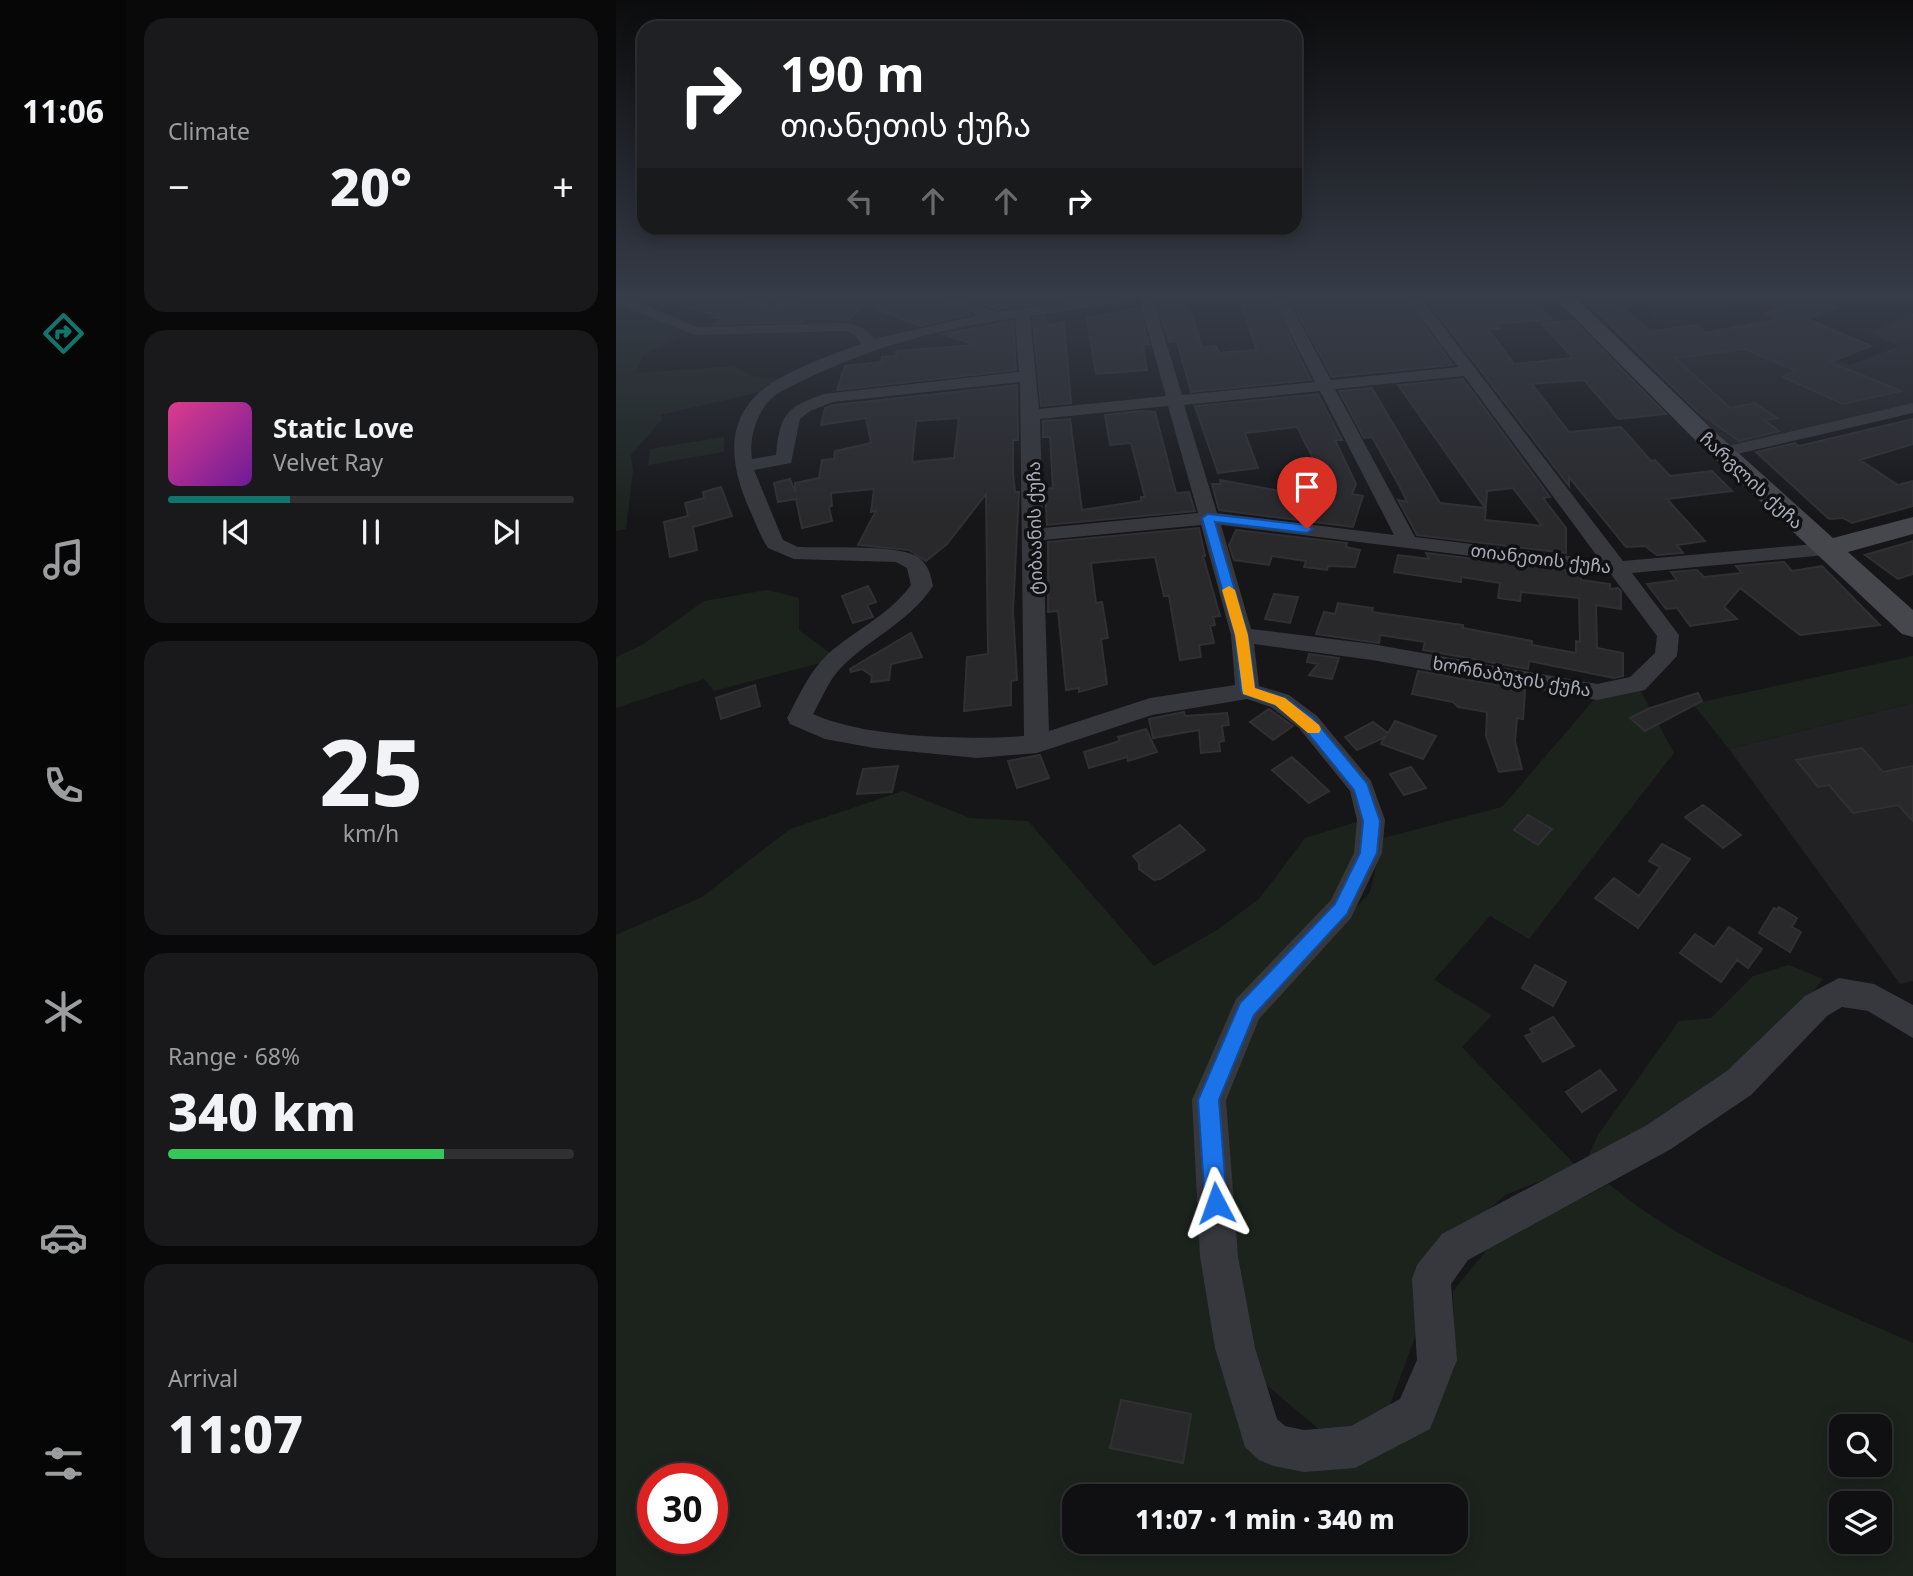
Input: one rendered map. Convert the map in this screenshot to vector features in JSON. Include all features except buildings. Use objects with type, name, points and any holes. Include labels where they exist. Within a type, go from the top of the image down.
[{"type":"street","points":[[807,373],[762,399],[743,438],[743,466],[775,544],[794,553],[898,556],[912,560],[919,566],[922,586],[910,605],[837,659],[818,681],[799,718],[825,730],[874,739],[977,749],[1037,744],[1150,707],[1248,691],[1280,701],[1308,722],[1362,788],[1371,821],[1368,853],[1341,909],[1247,1009],[1209,1100],[1219,1256],[1235,1348],[1260,1432],[1274,1445],[1304,1451],[1355,1447],[1415,1414],[1437,1360],[1431,1279],[1455,1247],[1659,1138],[1739,1083],[1816,1006],[1839,992],[1874,998],[1913,1023]]},
{"type":"street","name":"ტიბაანის ქუჩა","points":[[1028,373],[1031,415],[1037,744]]},
{"type":"street","points":[[1166,373],[1242,635],[1248,691]]},
{"type":"street","points":[[1319,373],[1407,541]]},
{"type":"street","points":[[1031,415],[1453,373]]},
{"type":"street","name":"ხორნაბუჯის ქუჩა","points":[[1242,635],[1372,652],[1597,692],[1637,684],[1666,656],[1668,635],[1469,373]]},
{"type":"street","name":"ჩარგლის ქუჩა","points":[[1641,373],[1826,549],[1913,627]]},
{"type":"street","points":[[743,466],[785,459],[786,425],[793,415],[807,405],[830,397],[1028,376]]},
{"type":"street","points":[[1724,452],[1913,408]]},
{"type":"street","name":"თიანეთის ქუჩა","points":[[1034,535],[1208,518],[1618,569],[1826,549],[1913,525]]},
{"type":"shaded area","points":[[616,373],[745,373],[752,376],[789,379],[768,390],[661,415],[663,418],[631,455],[633,471],[626,529],[616,531]]},
{"type":"shaded area","points":[[1656,373],[1913,373],[1913,407],[1736,446],[1728,444]]},
{"type":"shaded area","points":[[724,437],[724,452],[648,465],[650,449]]},
{"type":"shaded area","points":[[767,590],[799,598],[799,630],[834,656],[828,661],[714,691],[704,679],[616,708],[616,657],[642,645],[704,601]]},
{"type":"shaded area","points":[[1913,656],[1913,703],[1729,749],[1693,704]]},
{"type":"shaded area","points":[[1637,684],[1674,753],[1529,939],[1490,916],[1434,980],[1492,1015],[1462,1047],[1577,1167],[1505,1195],[1426,1267],[1426,1308],[1388,1410],[1332,1440],[1263,1382],[1255,1354],[1219,1142],[1233,1057],[1251,1024],[1370,892],[1383,838],[1502,807],[1598,695]]},
{"type":"shaded area","points":[[1913,703],[1913,981],[1900,984],[1729,749]]},
{"type":"shaded area","points":[[903,791],[970,818],[1028,821],[1154,966],[1217,930],[1259,899],[1305,838],[1363,820],[1361,854],[1337,906],[1213,1070],[1260,1432],[1415,1429],[1455,1368],[1453,1291],[1491,1245],[1609,1184],[1642,1209],[1716,1254],[1795,1292],[1913,1343],[1913,1576],[616,1576],[616,935],[702,897],[790,829]]},
{"type":"shaded area","points":[[1789,965],[1823,979],[1775,1037],[1722,1082],[1586,1161],[1598,1135],[1679,1021],[1711,1018],[1753,976]]},
{"type":"slow traffic","points":[[1229,590],[1242,635],[1248,691],[1280,701],[1308,722],[1313,729]]},
{"type":"route","points":[[1216,1203],[1209,1100],[1247,1009],[1341,909],[1368,853],[1371,821],[1362,788],[1308,722],[1280,701],[1248,691],[1242,635],[1208,518],[1307,529]]}]
